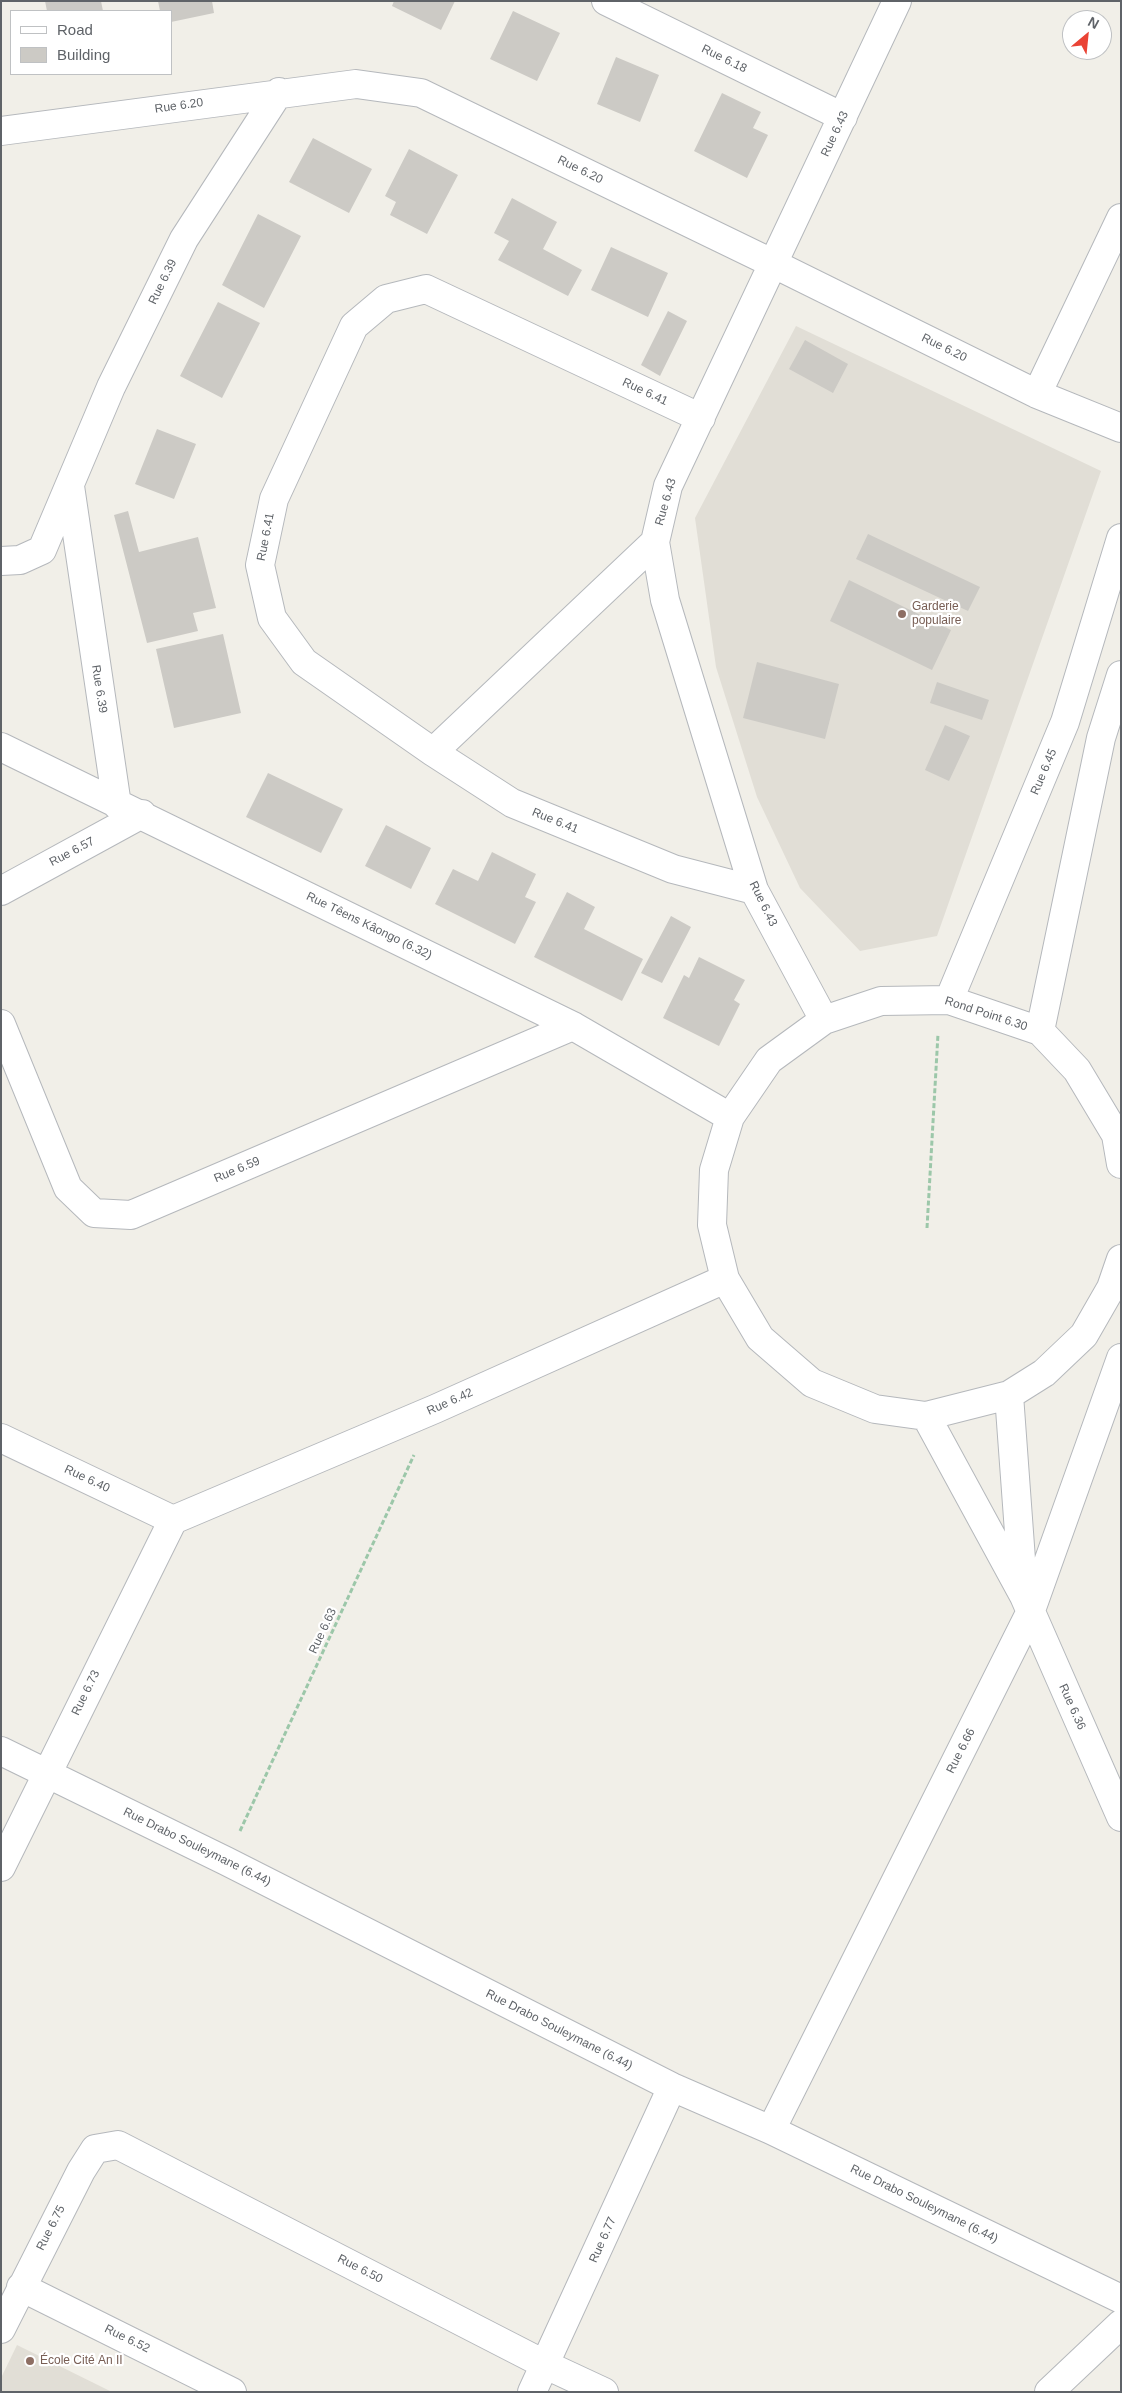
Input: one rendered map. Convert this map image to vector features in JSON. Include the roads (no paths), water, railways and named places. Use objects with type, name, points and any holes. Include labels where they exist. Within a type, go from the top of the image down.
[{"type":"street","name":"Rue 6.18","points":[[606,1],[843,117]]},
{"type":"street","name":"Rue 6.43","points":[[824,1020],[754,890],[665,600],[655,542],[668,486],[897,1]]},
{"type":"street","name":"Rue 6.20","points":[[1,130],[279,92],[356,84],[421,93],[1037,394],[1121,428]]},
{"type":"street","name":"Rue 6.39","points":[[1,561],[20,560],[42,550],[110,387],[184,239],[279,92]]},
{"type":"street","points":[[1037,394],[1121,218]]},
{"type":"street","name":"Rue 6.41","points":[[701,418],[426,289],[386,299],[354,326],[274,499],[260,565],[272,618],[304,662],[433,752],[512,803],[673,869],[754,890]]},
{"type":"street","name":"Rue 6.39","points":[[70,484],[117,805]]},
{"type":"street","name":"Rue 6.45","points":[[945,999],[1065,722],[1121,538]]},
{"type":"street","points":[[433,752],[655,542]]},
{"type":"street","points":[[1040,1031],[1111,742],[1121,675]]},
{"type":"street","points":[[1065,722],[1111,742]]},
{"type":"street","name":"Rue Têens Kâongo (6.32)","points":[[1,747],[117,805],[142,814],[573,1026],[730,1117]]},
{"type":"street","name":"Rue 6.57","points":[[1,891],[142,814]]},
{"type":"street","name":"Rond Point 6.30","points":[[1121,1164],[1116,1135],[1077,1070],[1040,1031],[945,999],[881,1001],[824,1020],[769,1060],[730,1117],[714,1170],[712,1225],[725,1279],[760,1338],[812,1383],[875,1409],[926,1416],[1009,1395],[1044,1373],[1084,1335],[1111,1288],[1121,1259]]},
{"type":"street","name":"Rue 6.59","points":[[1,1024],[68,1188],[94,1213],[131,1215],[573,1026]]},
{"type":"street","name":"Rue 6.42","points":[[173,1520],[435,1409],[725,1279]]},
{"type":"street","name":"Rue 6.66","points":[[771,2130],[1027,1604],[1121,1358]]},
{"type":"street","name":"Rue 6.36","points":[[1009,1395],[1027,1604]]},
{"type":"street","name":"Rue 6.36","points":[[926,1416],[1027,1604],[1121,1817]]},
{"type":"street","name":"Rue 6.40","points":[[1,1438],[173,1520]]},
{"type":"street","name":"Rue 6.73","points":[[1,1867],[173,1520]]},
{"type":"street","name":"Rue Drabo Souleymane (6.44)","points":[[1,1751],[226,1861],[672,2087],[771,2130],[1121,2299]]},
{"type":"street","name":"Rue 6.77","points":[[532,2392],[672,2087]]},
{"type":"street","name":"Rue 6.50","points":[[118,2145],[546,2365],[604,2392]]},
{"type":"street","name":"Rue 6.75","points":[[1,2329],[80,2171],[95,2149],[118,2145]]},
{"type":"street","name":"Rue 6.52","points":[[21,2287],[232,2392]]},
{"type":"street","points":[[1049,2392],[1121,2324]]},
{"type":"place","name":"Garderie populaire","points":[[902,614]]},
{"type":"place","name":"École Cité An II","points":[[30,2361]]}]
